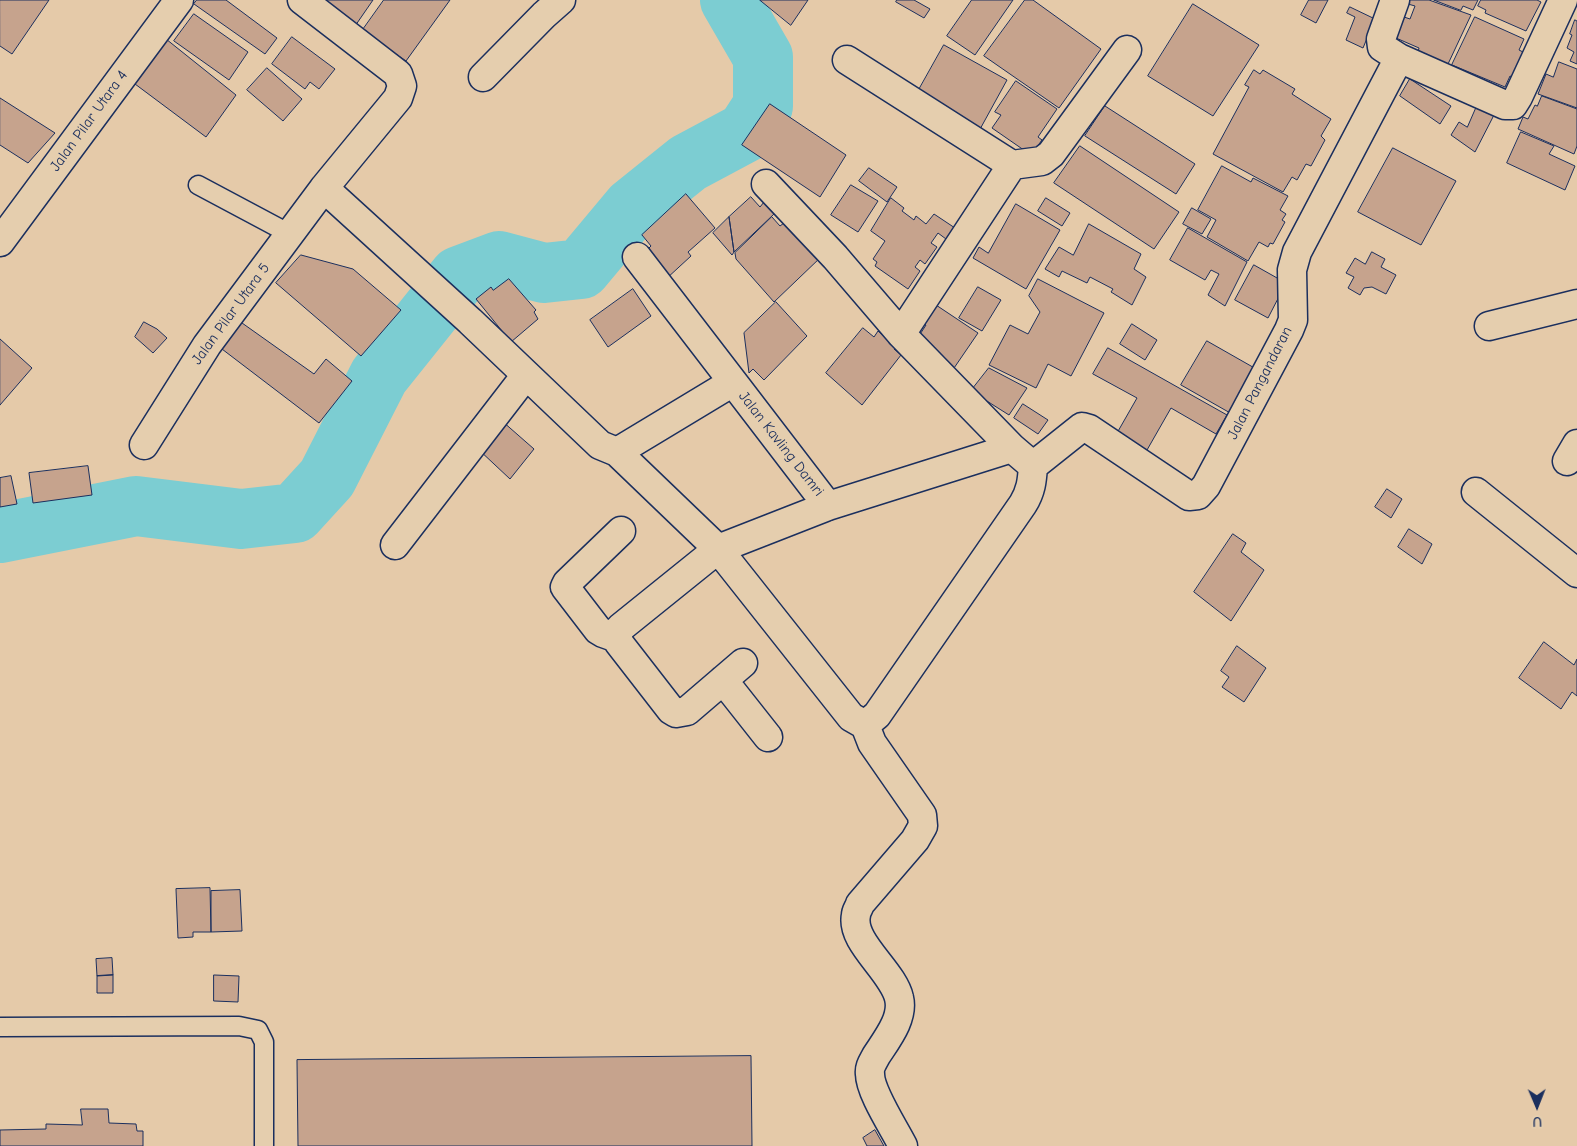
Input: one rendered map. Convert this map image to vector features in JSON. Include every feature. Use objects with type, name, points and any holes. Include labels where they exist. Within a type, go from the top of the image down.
[{"type":"street","name":"Jalan Pilar Utara 4","points":[[0,242],[179,0]]},
{"type":"street","name":"Jalan Pilar Utara 5","points":[[144,445],[207,345],[324,188],[398,98],[402,86],[398,74],[302,0]]},
{"type":"street","points":[[483,77],[561,0]]},
{"type":"street","points":[[1388,2],[1381,38],[1382,47],[1398,58],[1505,105],[1513,105],[1563,0]]},
{"type":"street","points":[[847,60],[1012,165],[1042,161],[1051,154],[1127,50]]},
{"type":"street","name":"Jalan Pangandaran","points":[[1033,466],[1082,427],[1089,429],[1189,496],[1198,495],[1206,486],[1289,330],[1293,320],[1292,270],[1297,252],[1398,58]]},
{"type":"street","points":[[901,334],[1012,165]]},
{"type":"street","points":[[766,184],[835,257],[901,334],[1012,448],[1033,466],[1031,489],[1023,504],[877,715],[866,725]]},
{"type":"street","points":[[324,188],[466,318],[600,445],[617,452],[718,549],[851,717],[866,725],[872,743],[922,815],[923,826],[915,840],[860,904],[855,916],[858,932],[864,944],[898,991],[901,1010],[892,1031],[869,1071],[870,1079],[882,1108],[903,1146]]},
{"type":"street","points":[[637,257],[734,382]]},
{"type":"street","points":[[1489,326],[1577,304]]},
{"type":"street","points":[[395,545],[526,375]]},
{"type":"street","name":"Jalan Kavling Damri","points":[[617,452],[734,382],[828,506],[1012,448]]},
{"type":"street","points":[[1476,492],[1577,573]]},
{"type":"street","points":[[768,737],[733,672],[687,711],[676,713],[671,710],[617,638],[620,628],[718,549],[828,506]]},
{"type":"street","points":[[617,638],[598,630],[565,588],[566,582],[621,531]]},
{"type":"lane","points":[[198,185],[290,234]]},
{"type":"lane","points":[[0,1027],[239,1026],[258,1030],[264,1042],[264,1146]]},
{"type":"building","points":[[0,0],[49,0],[12,54],[0,46]]},
{"type":"building","points":[[197,0],[226,0],[277,38],[265,54],[194,4]]},
{"type":"building","points":[[313,0],[373,0],[353,29]]},
{"type":"building","points":[[384,0],[450,0],[406,61],[362,31]]},
{"type":"building","points":[[760,0],[808,0],[791,25]]},
{"type":"building","points":[[897,0],[914,0],[930,9],[924,18],[896,2]]},
{"type":"building","points":[[972,0],[1013,0],[975,55],[947,36]]},
{"type":"building","points":[[1025,0],[1033,0],[1101,49],[1059,108],[984,56]]},
{"type":"building","points":[[1309,0],[1328,0],[1316,23],[1301,15]]},
{"type":"building","points":[[1410,0],[1429,0],[1471,15],[1448,64],[1418,52],[1419,48],[1396,38],[1404,17],[1410,19],[1415,6],[1408,4]]},
{"type":"building","points":[[1434,0],[1478,0],[1473,10],[1463,6],[1461,10]]},
{"type":"building","points":[[1481,0],[1537,0],[1541,2],[1526,31],[1485,13],[1486,10],[1478,6]]},
{"type":"building","points":[[1193,4],[1259,45],[1213,116],[1148,76]]},
{"type":"building","points":[[1350,7],[1375,19],[1363,48],[1346,40],[1355,17],[1347,13]]},
{"type":"building","points":[[194,14],[248,52],[229,80],[174,41]]},
{"type":"building","points":[[1475,17],[1524,39],[1519,50],[1525,53],[1514,78],[1510,76],[1505,87],[1452,65]]},
{"type":"building","points":[[1575,20],[1577,21],[1577,64],[1570,61],[1574,52],[1567,48]]},
{"type":"building","points":[[292,37],[335,69],[319,89],[310,82],[305,89],[272,64]]},
{"type":"building","points":[[166,39],[236,95],[206,137],[131,81]]},
{"type":"building","points":[[944,45],[1007,80],[979,131],[916,95]]},
{"type":"building","points":[[1559,62],[1577,69],[1577,108],[1538,94],[1546,74],[1553,77]]},
{"type":"building","points":[[267,68],[302,99],[283,121],[247,90]]},
{"type":"building","points":[[1254,70],[1260,74],[1263,70],[1295,89],[1292,94],[1331,119],[1321,136],[1325,140],[1311,166],[1306,164],[1297,180],[1292,177],[1283,192],[1213,154],[1249,87],[1245,85]]},
{"type":"building","points":[[1410,79],[1451,106],[1440,124],[1400,96]]},
{"type":"building","points":[[1016,81],[1057,109],[1038,137],[1042,140],[1031,155],[992,128],[1001,115],[995,112]]},
{"type":"building","points":[[1542,96],[1577,109],[1577,146],[1574,154],[1518,129],[1523,117],[1528,119]]},
{"type":"building","points":[[0,98],[55,133],[28,163],[0,145]]},
{"type":"building","points":[[770,104],[846,155],[820,197],[742,145]]},
{"type":"building","points":[[1105,106],[1195,164],[1176,194],[1085,136]]},
{"type":"building","points":[[1477,106],[1494,115],[1475,152],[1451,135],[1459,122],[1467,127]]},
{"type":"building","points":[[1521,132],[1554,146],[1549,154],[1575,166],[1565,190],[1507,163]]},
{"type":"building","points":[[1080,146],[1179,212],[1154,249],[1054,183]]},
{"type":"building","points":[[1393,148],[1456,181],[1421,245],[1358,212]]},
{"type":"building","points":[[1222,166],[1251,182],[1253,178],[1288,196],[1280,210],[1286,214],[1282,220],[1285,222],[1273,244],[1270,243],[1268,247],[1259,242],[1248,261],[1207,237],[1216,220],[1198,210]]},
{"type":"building","points":[[869,168],[897,187],[887,202],[859,181]]},
{"type":"building","points":[[851,185],[878,201],[858,232],[831,215]]},
{"type":"building","points":[[686,194],[715,228],[688,252],[691,256],[666,279],[645,252],[651,246],[642,235]]},
{"type":"building","points":[[751,197],[760,207],[764,202],[774,214],[734,252],[729,217]]},
{"type":"building","points":[[891,198],[904,208],[902,211],[914,220],[916,216],[926,224],[934,214],[958,230],[950,242],[938,233],[931,243],[937,247],[925,264],[920,260],[915,267],[920,271],[908,289],[875,266],[877,262],[873,259],[885,241],[871,231]]},
{"type":"building","points":[[1046,198],[1070,213],[1062,226],[1038,211]]},
{"type":"building","points":[[1016,204],[1060,230],[1026,289],[973,258],[979,247],[988,253]]},
{"type":"building","points":[[1192,208],[1211,219],[1202,234],[1183,224]]},
{"type":"building","points":[[729,217],[734,252],[732,255],[713,233]]},
{"type":"building","points":[[772,217],[780,226],[784,223],[794,234],[800,229],[821,257],[774,302],[736,259],[735,253]]},
{"type":"building","points":[[1089,224],[1141,254],[1134,269],[1146,277],[1132,305],[1111,292],[1113,289],[1090,277],[1087,283],[1062,271],[1059,277],[1045,269],[1059,247],[1073,255]]},
{"type":"building","points":[[1188,228],[1247,262],[1225,306],[1208,295],[1219,274],[1211,270],[1205,280],[1170,260]]},
{"type":"building","points":[[1372,252],[1385,259],[1381,267],[1396,275],[1386,294],[1372,287],[1364,288],[1360,295],[1348,288],[1354,277],[1346,273],[1355,258],[1365,264]]},
{"type":"building","points":[[301,255],[353,269],[401,310],[361,356],[276,283]]},
{"type":"building","points":[[1254,265],[1286,283],[1268,318],[1235,300]]},
{"type":"building","points":[[509,279],[536,310],[534,312],[538,319],[511,342],[476,299],[491,287],[493,290]]},
{"type":"building","points":[[1038,279],[1104,313],[1071,376],[1048,364],[1036,388],[989,365],[1010,325],[1028,334],[1040,312],[1029,296]]},
{"type":"building","points":[[978,287],[1001,300],[982,331],[959,318]]},
{"type":"building","points":[[633,289],[651,316],[608,347],[590,320]]},
{"type":"building","points":[[930,301],[978,333],[952,371],[913,345],[926,325],[918,319]]},
{"type":"building","points":[[776,302],[807,336],[764,380],[753,369],[749,373],[744,333]]},
{"type":"building","points":[[235,318],[314,374],[326,359],[352,381],[319,423],[218,346]]},
{"type":"building","points":[[144,322],[157,329],[167,338],[153,353],[135,337]]},
{"type":"building","points":[[1132,324],[1157,340],[1145,360],[1120,344]]},
{"type":"building","points":[[863,328],[874,337],[878,331],[896,347],[894,349],[901,355],[862,405],[826,373]]},
{"type":"building","points":[[0,339],[32,368],[0,405]]},
{"type":"building","points":[[1207,341],[1258,370],[1232,414],[1181,385]]},
{"type":"building","points":[[1108,348],[1227,415],[1216,434],[1171,408],[1147,450],[1117,433],[1137,398],[1093,374]]},
{"type":"building","points":[[989,368],[1027,388],[1009,415],[971,391]]},
{"type":"building","points":[[1023,404],[1048,420],[1038,434],[1014,418]]},
{"type":"building","points":[[502,421],[534,449],[510,479],[478,449]]},
{"type":"building","points":[[88,466],[92,495],[33,503],[29,473]]},
{"type":"building","points":[[11,476],[17,504],[0,507],[0,478]]},
{"type":"building","points":[[1387,489],[1402,499],[1391,518],[1375,507]]},
{"type":"building","points":[[1409,529],[1432,544],[1422,564],[1398,547]]},
{"type":"building","points":[[1233,534],[1246,543],[1241,552],[1264,570],[1231,621],[1194,592]]},
{"type":"building","points":[[1544,642],[1574,665],[1577,659],[1577,696],[1572,692],[1561,709],[1519,678]]},
{"type":"building","points":[[1237,646],[1266,668],[1244,702],[1222,687],[1229,677],[1221,671]]},
{"type":"building","points":[[210,888],[211,932],[193,932],[193,937],[178,938],[176,889]]},
{"type":"building","points":[[240,890],[242,931],[211,932],[211,891]]},
{"type":"building","points":[[112,958],[113,975],[97,976],[96,959]]},
{"type":"building","points":[[113,975],[113,993],[97,993],[97,976]]},
{"type":"building","points":[[214,975],[239,976],[238,1002],[214,1001]]},
{"type":"building","points":[[751,1056],[752,1146],[298,1146],[297,1060]]},
{"type":"building","points":[[81,1109],[108,1109],[109,1123],[136,1124],[137,1131],[143,1131],[143,1146],[0,1146],[0,1130],[46,1129],[46,1124],[82,1125]]},
{"type":"building","points":[[875,1130],[884,1146],[867,1146],[863,1138]]},
{"type":"waterway","points":[[0,533],[136,506],[241,519],[295,513],[327,478],[379,376],[459,276],[499,261],[544,273],[581,269],[632,208],[688,163],[746,132],[763,106],[763,57],[730,0]]}]
